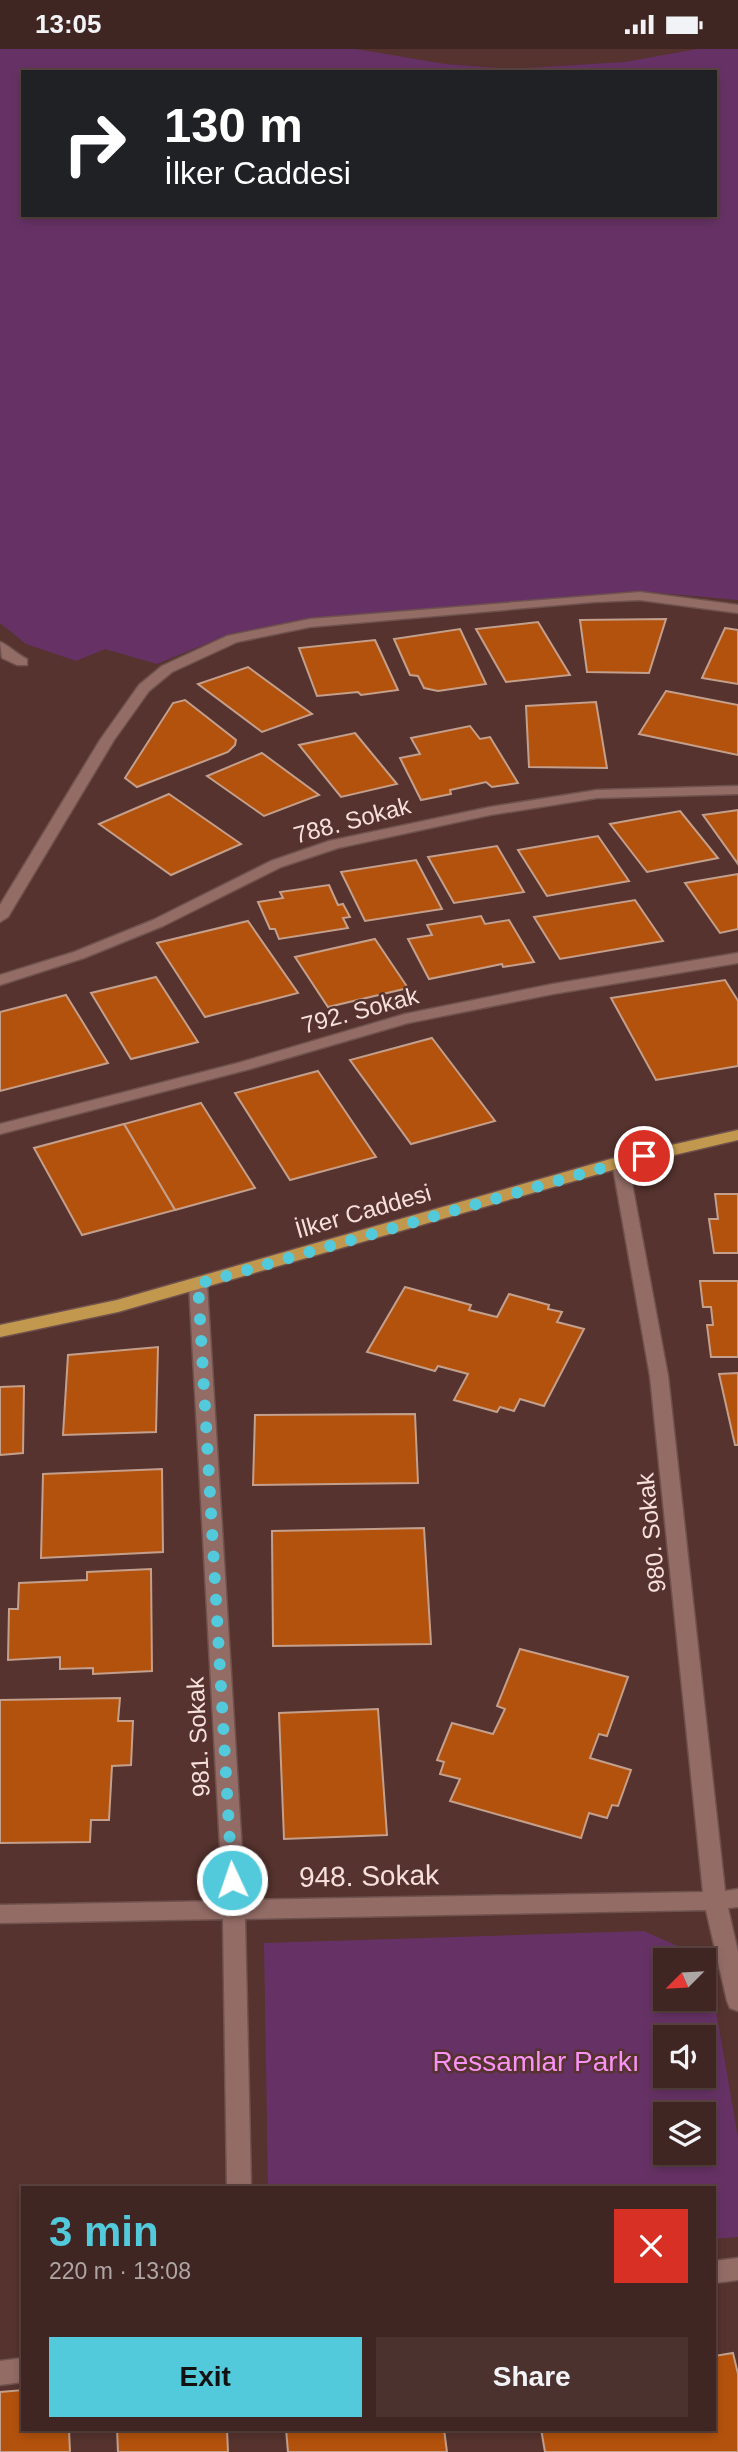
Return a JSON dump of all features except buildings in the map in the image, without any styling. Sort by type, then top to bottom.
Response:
[{"type":"main road","name":"İlker Caddesi","points":[[0,1331],[105,1310],[620,1162],[738,1135]]},
{"type":"street","points":[[0,917],[107,740],[144,688],[167,669],[232,639],[310,623],[594,598],[640,596],[738,609]]},
{"type":"street","points":[[0,646],[7,656],[22,661]]},
{"type":"street","name":"788. Sokak","points":[[0,980],[79,955],[158,923],[276,864],[334,844],[490,811],[597,794],[738,790]]},
{"type":"street","name":"792. Sokak","points":[[0,1129],[244,1066],[405,1019],[553,989],[738,958]]},
{"type":"street","name":"980. Sokak","points":[[620,1162],[659,1376],[715,1901],[738,2001]]},
{"type":"street","name":"981. Sokak","points":[[198,1284],[234,1907],[239,2186]]},
{"type":"street","name":"948. Sokak","points":[[0,1914],[234,1907],[715,1901],[738,1898]]},
{"type":"street","points":[[716,2272],[738,2269]]},
{"type":"street","points":[[0,2373],[21,2370]]},
{"type":"green space","points":[[0,49],[356,49],[445,64],[510,69],[625,62],[697,49],[738,49],[738,600],[637,591],[308,619],[230,634],[157,664],[105,649],[76,661],[26,644],[0,623]]},
{"type":"green space","name":"Ressamlar Parkı","points":[[644,1931],[682,1948],[653,1948],[653,2011],[716,2011],[738,2137],[738,2237],[716,2239],[716,2186],[268,2186],[264,1943]]},
{"type":"route","points":[[232,1880],[198,1284],[644,1156]]}]
